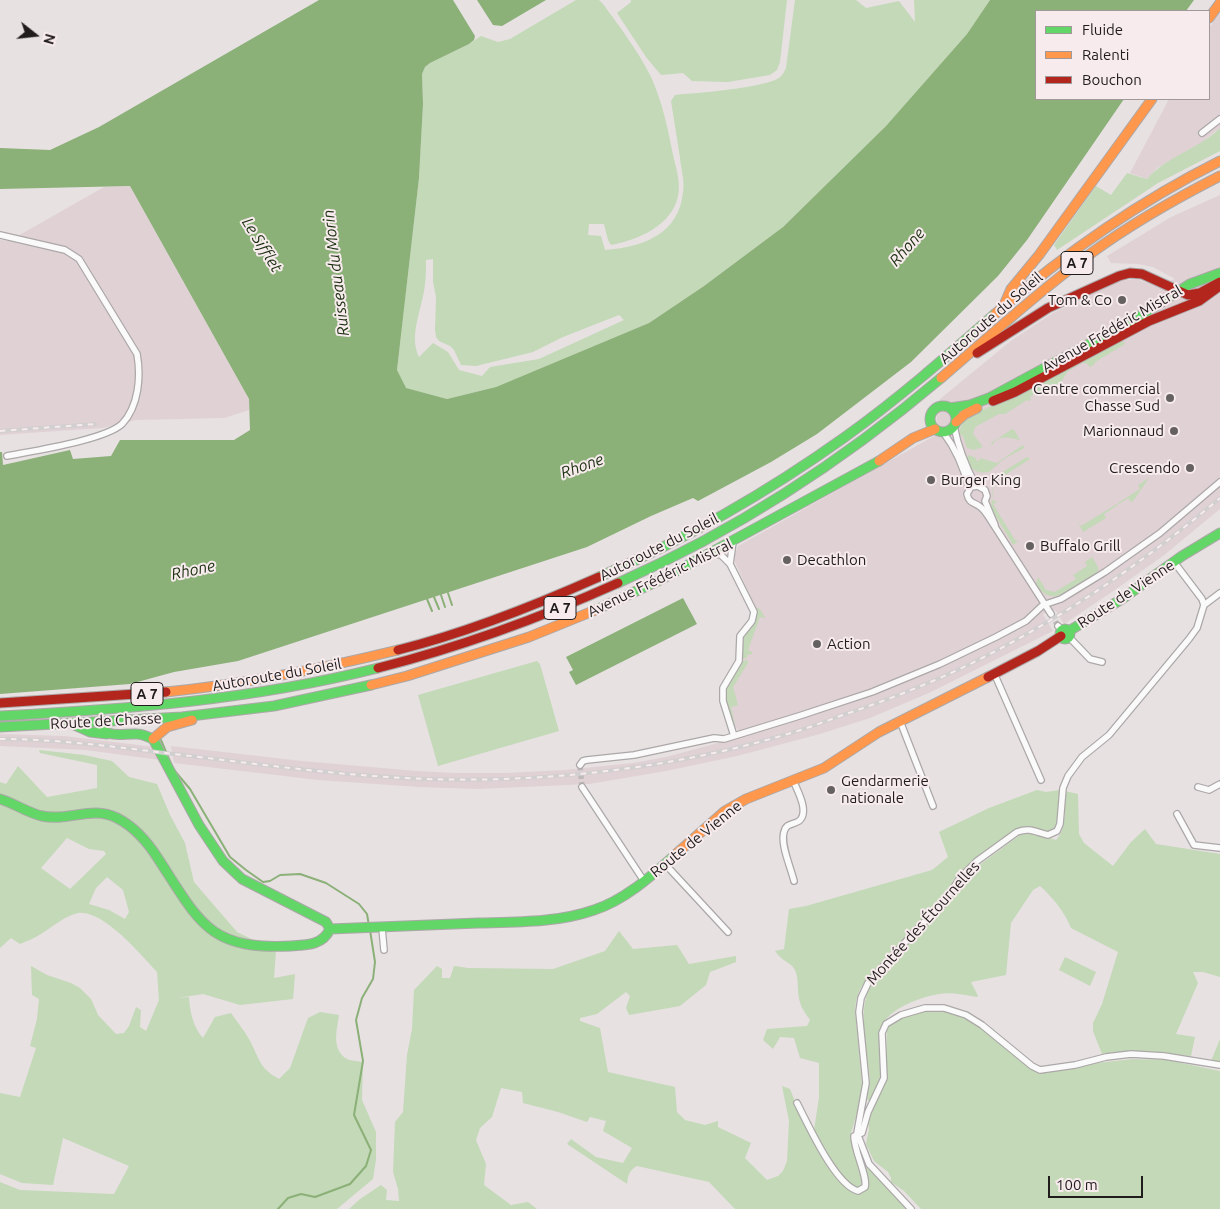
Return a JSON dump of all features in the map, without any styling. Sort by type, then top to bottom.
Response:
[{"type":"main road","points":[[1210,17],[1220,3]]},
{"type":"main road","points":[[1002,308],[1011,289],[1039,256],[1151,100]]},
{"type":"main road","name":"Autoroute du Soleil","points":[[0,703],[177,692],[294,674],[413,646],[546,600],[656,550],[722,516],[788,475],[841,440],[900,395],[1069,253],[1104,228],[1172,186],[1220,161]]},
{"type":"main road","name":"Autoroute du Soleil","points":[[0,716],[156,706],[260,693],[336,678],[400,663],[519,624],[629,578],[682,552],[756,510],[853,447],[902,411],[1046,288],[1083,259],[1146,217],[1220,176]]},
{"type":"main road","points":[[961,362],[992,345],[1048,307],[1073,294],[1112,278],[1136,272],[1163,283],[1174,294],[1188,295],[1200,294],[1220,284]]},
{"type":"main road","name":"Avenue Frédéric Mistral","points":[[950,408],[969,406],[989,398],[1135,319],[1190,284],[1220,273]]},
{"type":"main road","points":[[1190,284],[1194,292],[1200,294]]},
{"type":"main road","name":"Avenue Frédéric Mistral","points":[[955,424],[965,414],[1015,392],[1149,321],[1199,302],[1220,284]]},
{"type":"main road","points":[[942,406],[950,408],[955,413],[955,424],[951,430],[939,431],[930,419],[932,413],[936,408],[942,406]]},
{"type":"main road","name":"Avenue Frédéric Mistral","points":[[213,714],[274,706],[343,692],[407,676],[529,637],[628,596],[733,542],[870,467],[914,438],[930,419]]},
{"type":"main road","name":"Avenue Frédéric Mistral","points":[[914,438],[939,431]]},
{"type":"main road","name":"Route de Vienne","points":[[330,929],[532,921],[573,916],[595,910],[617,900],[644,881],[725,811],[746,798],[824,768],[879,732],[1038,651],[1064,632],[1122,599],[1182,556],[1220,533]]},
{"type":"main road","points":[[155,742],[167,727],[213,714]]},
{"type":"main road","name":"Route de Chasse","points":[[0,727],[213,714]]},
{"type":"main road","points":[[98,721],[102,732],[109,734]]},
{"type":"main road","points":[[0,799],[14,803],[41,816],[58,816],[92,811],[106,813],[118,818],[147,842],[181,897],[201,922],[218,935],[231,941],[252,947],[307,945],[315,944],[328,936],[330,929],[326,922],[242,878],[223,860],[199,825],[155,742],[139,734],[90,732],[69,723]]},
{"type":"street","points":[[1202,134],[1220,119]]},
{"type":"street","points":[[0,235],[65,250],[79,259],[137,354],[139,365],[136,395],[132,410],[122,424],[92,438],[7,456]]},
{"type":"street","points":[[955,424],[959,453],[969,489],[967,494],[969,501],[978,505],[994,525],[1050,614]]},
{"type":"street","points":[[939,431],[959,453],[976,486]]},
{"type":"street","points":[[580,765],[583,761],[587,760],[634,755],[714,738],[724,739],[872,692],[940,664],[1026,621],[1043,605],[1062,599],[1105,572],[1166,528],[1220,482]]},
{"type":"street","points":[[969,489],[981,486],[985,490],[986,496],[984,501],[978,505]]},
{"type":"street","points":[[984,501],[994,525]]},
{"type":"street","points":[[730,564],[733,542]]},
{"type":"street","points":[[712,553],[721,555],[730,564],[754,616],[740,636],[739,661],[723,688],[723,701],[734,736]]},
{"type":"street","points":[[1174,562],[1198,591],[1204,605],[1220,593]]},
{"type":"street","name":"Montée des Étournelles","points":[[857,1134],[866,1083],[859,1005],[868,983],[942,904],[960,878],[977,861],[1017,832],[1025,829],[1034,829],[1048,835],[1057,831],[1060,824],[1063,788],[1068,776],[1082,757],[1109,735],[1190,639],[1197,628],[1204,605]]},
{"type":"street","points":[[1064,632],[1090,659],[1102,662]]},
{"type":"street","points":[[994,673],[1041,780]]},
{"type":"street","points":[[900,721],[933,806]]},
{"type":"street","points":[[793,780],[803,807],[802,814],[799,820],[789,824],[784,830],[783,841],[794,881]]},
{"type":"street","points":[[1198,787],[1209,790],[1220,784]]},
{"type":"street","points":[[582,787],[644,881]]},
{"type":"street","points":[[1177,814],[1194,844],[1220,848]]},
{"type":"street","points":[[665,864],[728,932]]},
{"type":"street","points":[[374,928],[384,950]]},
{"type":"street","points":[[797,1103],[834,1170],[851,1188],[858,1192],[866,1184],[854,1143],[854,1136],[862,1133],[868,1112],[884,1078],[882,1033],[886,1024],[901,1015],[925,1008],[944,1008],[966,1015],[982,1025],[1032,1066],[1040,1070],[1132,1054],[1164,1056],[1220,1066]]},
{"type":"street","points":[[857,1134],[869,1164],[885,1183],[912,1209]]},
{"type":"shaded area","points":[[576,0],[599,0],[628,39],[651,77],[667,125],[678,175],[678,196],[669,216],[661,223],[642,235],[621,243],[611,245],[604,224],[589,224],[588,235],[601,236],[605,250],[632,246],[656,236],[674,219],[680,207],[684,184],[671,101],[675,95],[759,85],[779,78],[786,68],[795,0],[856,0],[866,8],[899,1],[915,22],[914,0],[990,0],[967,34],[886,126],[783,227],[704,286],[649,323],[496,387],[447,399],[405,388],[397,370],[419,178],[423,104],[422,74],[425,67],[430,63],[481,36],[498,42],[510,39]],"holes":[[[433,259],[433,282],[436,297],[436,337],[454,350],[461,365],[476,366],[533,352],[563,337],[619,315],[624,320],[539,359],[490,367],[482,376],[459,370],[448,352],[433,343],[419,357],[415,340],[417,321],[424,293],[426,260]]]},
{"type":"shaded area","points":[[631,0],[787,0],[780,62],[777,70],[770,75],[728,82],[692,81],[683,73],[661,75],[646,57],[617,13]]},
{"type":"shaded area","points":[[1220,12],[1220,128],[1198,145],[1157,168],[1147,179],[1130,173],[1168,100],[1210,100],[1210,27]]},
{"type":"shaded area","points":[[1220,128],[1220,151],[1158,183],[1057,250],[1054,245],[1096,186],[1111,195],[1127,173],[1147,179],[1164,164],[1203,142]]},
{"type":"shaded area","points":[[130,186],[249,399],[249,410],[224,418],[136,420],[102,428],[0,435],[0,240],[9,241],[104,187]]},
{"type":"shaded area","points":[[1220,195],[1220,509],[1163,556],[1064,624],[1055,610],[1043,614],[1053,631],[931,692],[870,718],[820,734],[737,756],[666,771],[589,784],[478,789],[419,787],[318,780],[174,763],[171,746],[302,761],[417,771],[507,773],[565,770],[633,763],[666,757],[740,737],[725,697],[731,678],[742,658],[743,639],[754,625],[757,617],[756,609],[735,562],[738,546],[934,436],[940,399],[1012,340],[1053,313],[1120,281],[1136,279],[1156,286],[1175,279],[1153,267],[1138,264],[1111,263],[1107,256],[1171,217]]},
{"type":"shaded area","points":[[1120,341],[1125,344],[1090,367],[1086,363],[1082,363],[1067,372],[1062,381],[1040,395],[1038,392],[1030,397],[1031,400],[1027,400],[1005,414],[999,414],[975,427],[973,434],[983,447],[974,450],[967,448],[963,436],[959,434],[962,421],[972,414],[1019,395]]},
{"type":"shaded area","points":[[1012,429],[1020,440],[1001,438],[992,445],[991,443]]},
{"type":"shaded area","points":[[1023,445],[1024,448],[1004,459],[989,472],[975,470],[966,459],[969,455],[979,461],[980,458],[997,463]]},
{"type":"shaded area","points":[[1027,457],[1030,459],[991,484],[996,476]]},
{"type":"shaded area","points":[[1149,478],[1133,501],[1131,502],[1128,498],[1118,503],[1140,489],[1138,485]]},
{"type":"shaded area","points":[[993,486],[992,500],[997,502],[993,504],[1015,540],[1018,541],[1013,545],[991,508]]},
{"type":"shaded area","points":[[1117,504],[1104,514],[1106,518],[1083,532],[1078,522],[1081,526]]},
{"type":"shaded area","points":[[1092,557],[1098,567],[1098,571],[1061,594],[1051,596],[1046,594],[1036,584],[1038,577],[1046,590],[1055,592],[1076,579],[1073,575],[1087,566],[1085,562]]},
{"type":"shaded area","points":[[757,608],[760,609],[765,618],[760,617],[748,650],[752,654],[742,659],[744,636],[755,622]]},
{"type":"shaded area","points":[[747,660],[748,663],[733,687],[738,705],[731,707],[735,725],[733,724],[727,704],[727,686],[740,662]]},
{"type":"shaded area","points":[[537,661],[540,664],[559,731],[438,766],[418,695]]},
{"type":"shaded area","points":[[0,734],[64,736],[155,747],[160,760],[86,750],[0,746]]},
{"type":"shaded area","points":[[39,750],[84,755],[112,761],[129,777],[157,784],[170,815],[185,843],[194,882],[237,932],[276,951],[274,978],[295,974],[293,999],[240,1005],[203,994],[177,998],[189,997],[193,1019],[203,1038],[215,1017],[231,1013],[247,1036],[260,1062],[272,1075],[279,1079],[290,1068],[308,1018],[320,1012],[339,1015],[336,1039],[339,1050],[347,1059],[363,1062],[362,1100],[376,1132],[376,1160],[373,1179],[337,1209],[0,1209],[0,1182],[20,1190],[114,1194],[129,1166],[63,1138],[53,1185],[22,1183],[0,1174],[0,1093],[20,1097],[36,1048],[30,1046],[37,1019],[39,999],[32,995],[31,966],[47,975],[80,988],[91,999],[98,1015],[116,1034],[124,1033],[129,1026],[136,1007],[141,1010],[140,1027],[146,1031],[159,1000],[157,972],[121,935],[99,918],[88,914],[78,913],[68,917],[20,944],[11,938],[0,948],[0,782],[6,784],[18,766],[47,797],[97,788],[97,765],[40,753]],"holes":[[[67,838],[89,849],[104,851],[106,854],[70,889],[41,868]],[[107,877],[123,890],[129,912],[125,919],[109,910],[89,904],[96,888]]]},
{"type":"shaded area","points":[[1037,790],[1046,792],[1060,790],[1057,828],[1050,832],[1032,827],[1014,830],[964,869],[954,879],[937,907],[927,915],[867,979],[860,989],[855,1011],[862,1085],[860,1103],[851,1133],[863,1182],[859,1188],[855,1188],[839,1173],[814,1130],[819,1097],[819,1063],[800,1058],[794,1038],[780,1037],[773,1049],[763,1040],[767,1029],[807,1026],[810,1020],[803,1009],[798,995],[795,970],[775,951],[784,949],[789,909],[806,906],[932,870],[948,857],[939,832],[989,808]]},
{"type":"shaded area","points":[[1065,791],[1078,794],[1079,834],[1084,843],[1113,866],[1131,842],[1145,829],[1156,844],[1220,854],[1220,977],[1203,972],[1193,972],[1198,983],[1176,1034],[1195,1037],[1191,1056],[1135,1052],[1102,1054],[1093,1031],[1093,1023],[1102,1004],[1118,952],[1071,928],[1058,906],[1040,886],[1033,890],[1011,923],[1006,975],[971,982],[977,997],[948,993],[939,994],[913,1001],[888,1017],[880,1031],[880,1077],[869,1101],[867,1099],[870,1080],[864,1032],[864,1007],[871,986],[920,929],[944,909],[963,879],[970,872],[1020,835],[1033,833],[1056,840],[1064,823]]},
{"type":"shaded area","points":[[619,931],[633,949],[677,945],[689,964],[736,956],[736,962],[710,972],[706,985],[680,1006],[629,1015],[626,1008],[630,996],[626,992],[597,1014],[580,1018],[580,1021],[600,1028],[608,1072],[675,1087],[677,1112],[685,1120],[705,1125],[718,1121],[718,1127],[751,1143],[745,1158],[767,1180],[778,1176],[783,1171],[787,1161],[789,1121],[782,1086],[790,1089],[820,1154],[836,1177],[857,1193],[866,1189],[868,1180],[862,1157],[875,1176],[908,1209],[735,1209],[709,1182],[637,1166],[629,1174],[627,1184],[567,1144],[571,1139],[596,1157],[623,1163],[632,1148],[603,1131],[606,1121],[590,1117],[587,1122],[523,1103],[522,1092],[501,1088],[492,1117],[480,1128],[476,1140],[486,1164],[484,1185],[511,1205],[528,1202],[537,1209],[349,1209],[381,1185],[387,1190],[386,1200],[399,1201],[393,1172],[395,1122],[403,1112],[407,1055],[412,1029],[414,990],[437,966],[442,969],[442,978],[450,978],[454,966],[468,968],[553,969],[605,951]]},
{"type":"shaded area","points":[[1065,957],[1096,972],[1090,986],[1059,970]]},
{"type":"shaded area","points":[[929,1010],[948,1010],[967,1017],[1033,1070],[1041,1073],[1133,1059],[1167,1060],[1220,1071],[1220,1209],[921,1209],[904,1191],[891,1182],[888,1172],[874,1161],[866,1144],[869,1129],[868,1122],[883,1089],[886,1077],[887,1030],[890,1025],[900,1018]]},
{"type":"shaded area","points":[[1220,1039],[1220,1062],[1211,1061]]},
{"type":"water","points":[[319,0],[453,0],[475,36],[474,40],[469,44],[430,63],[425,67],[422,74],[423,104],[419,178],[397,370],[406,388],[447,399],[496,387],[649,323],[704,286],[783,227],[886,126],[967,34],[990,0],[1194,0],[1187,10],[1035,10],[1035,100],[1123,100],[1027,240],[998,276],[911,362],[817,434],[771,462],[698,501],[693,498],[587,547],[238,661],[174,672],[130,684],[0,694],[0,452],[2,452],[3,465],[70,450],[73,459],[111,456],[120,440],[234,440],[250,430],[249,399],[130,186],[0,189],[0,148],[50,150],[99,127]]},
{"type":"water","points":[[477,0],[546,0],[502,26],[493,25]]},
{"type":"water","points":[[683,598],[697,624],[576,685],[569,672],[573,670],[566,657]]},
{"type":"waterway","points":[[448,593],[452,605]]},
{"type":"waterway","points":[[441,595],[445,607]]},
{"type":"waterway","points":[[434,597],[439,609]]},
{"type":"waterway","points":[[427,599],[432,611]]},
{"type":"waterway","points":[[161,740],[172,766]]},
{"type":"waterway","points":[[174,770],[190,789],[230,857],[246,870],[263,882],[270,881],[280,875],[300,874],[326,883],[359,904],[367,914],[369,926]]},
{"type":"waterway","points":[[278,1209],[288,1198],[301,1194],[315,1197],[350,1184],[366,1166],[371,1150],[354,1115],[363,1061],[356,1020],[362,998],[373,979],[375,962],[370,930]]},
{"type":"tunnel","points":[[1051,614],[1058,626]]},
{"type":"tunnel","points":[[580,765],[582,787]]},
{"type":"railway","points":[[0,431],[95,424]]},
{"type":"railway","points":[[0,739],[44,740],[87,744],[268,766],[426,779],[472,780],[564,775],[610,771],[702,756],[810,727],[897,696],[972,663],[1081,602],[1166,542],[1220,498]]},
{"type":"traffic: fast","points":[[950,408],[970,405],[989,398],[1135,319],[1190,284],[1220,273]]},
{"type":"traffic: fast","points":[[599,577],[695,531],[786,477],[865,423],[995,314]]},
{"type":"traffic: fast","points":[[618,583],[704,541],[787,492],[866,438],[941,378]]},
{"type":"traffic: fast","points":[[943,406],[952,410],[956,419],[952,428],[943,432],[934,428],[930,419],[934,410],[943,406]]},
{"type":"traffic: fast","points":[[598,609],[662,579],[879,461]]},
{"type":"traffic: fast","points":[[1069,631],[1122,599],[1182,556],[1220,533]]},
{"type":"traffic: fast","points":[[1065,629],[1070,634],[1065,639],[1060,634],[1065,629]]},
{"type":"traffic: fast","points":[[0,716],[96,710],[190,701],[284,688],[378,668]]},
{"type":"traffic: fast","points":[[0,727],[182,717],[274,706],[371,685]]},
{"type":"traffic: fast","points":[[98,721],[100,727],[109,733],[139,734],[153,739],[199,825],[223,861],[242,879],[326,922],[330,929]]},
{"type":"traffic: fast","points":[[72,724],[90,732],[107,734]]},
{"type":"traffic: fast","points":[[0,799],[42,816],[61,817],[98,813],[108,814],[124,822],[136,831],[151,848],[185,901],[197,916],[224,937],[242,943],[263,946],[297,946],[319,941],[330,929]]},
{"type":"traffic: fast","points":[[330,929],[522,922],[551,920],[580,914],[605,906],[627,894],[675,855]]},
{"type":"traffic: slow","points":[[1210,17],[1220,3]]},
{"type":"traffic: slow","points":[[1004,305],[1011,289],[1039,255],[1151,100]]},
{"type":"traffic: slow","points":[[995,314],[1103,230],[1160,194],[1220,161]]},
{"type":"traffic: slow","points":[[941,378],[1033,299],[1090,254],[1154,212],[1220,176]]},
{"type":"traffic: slow","points":[[956,422],[965,414],[977,408]]},
{"type":"traffic: slow","points":[[879,461],[913,438],[935,429]]},
{"type":"traffic: slow","points":[[371,685],[407,676],[529,637],[598,609]]},
{"type":"traffic: slow","points":[[166,692],[282,675],[398,650]]},
{"type":"traffic: slow","points":[[675,855],[725,811],[746,799],[824,768],[879,732],[988,677]]},
{"type":"traffic: slow","points":[[153,739],[167,727],[192,720]]},
{"type":"traffic: jam","points":[[977,353],[1048,308],[1119,276],[1130,273],[1142,274],[1188,295],[1200,293],[1220,282]]},
{"type":"traffic: jam","points":[[993,401],[1015,392],[1149,321],[1199,301],[1217,288]]},
{"type":"traffic: jam","points":[[398,650],[449,636],[500,618],[599,577]]},
{"type":"traffic: jam","points":[[378,668],[440,651],[500,631],[618,583]]},
{"type":"traffic: jam","points":[[988,677],[1038,651],[1061,636]]},
{"type":"traffic: jam","points":[[0,703],[166,692]]},
{"type":"place","name":"Tom & Co","points":[[1122,300]]},
{"type":"place","name":"Centre commercial Chasse Sud","points":[[1170,398]]},
{"type":"place","name":"Marionnaud","points":[[1174,431]]},
{"type":"place","name":"Crescendo","points":[[1190,468]]},
{"type":"place","name":"Burger King","points":[[931,480]]},
{"type":"place","name":"Buffalo Grill","points":[[1030,546]]},
{"type":"place","name":"Decathlon","points":[[787,560]]},
{"type":"place","name":"Action","points":[[817,644]]},
{"type":"place","name":"Gendarmerie nationale","points":[[831,790]]},
{"type":"water label","name":"Le Sifflet","points":[[262,245]]},
{"type":"water label","name":"Rhone","points":[[907,247]]},
{"type":"water label","name":"Ruisseau du Morin","points":[[336,273]]},
{"type":"water label","name":"Rhone","points":[[582,466]]},
{"type":"water label","name":"Rhone","points":[[193,570]]}]
